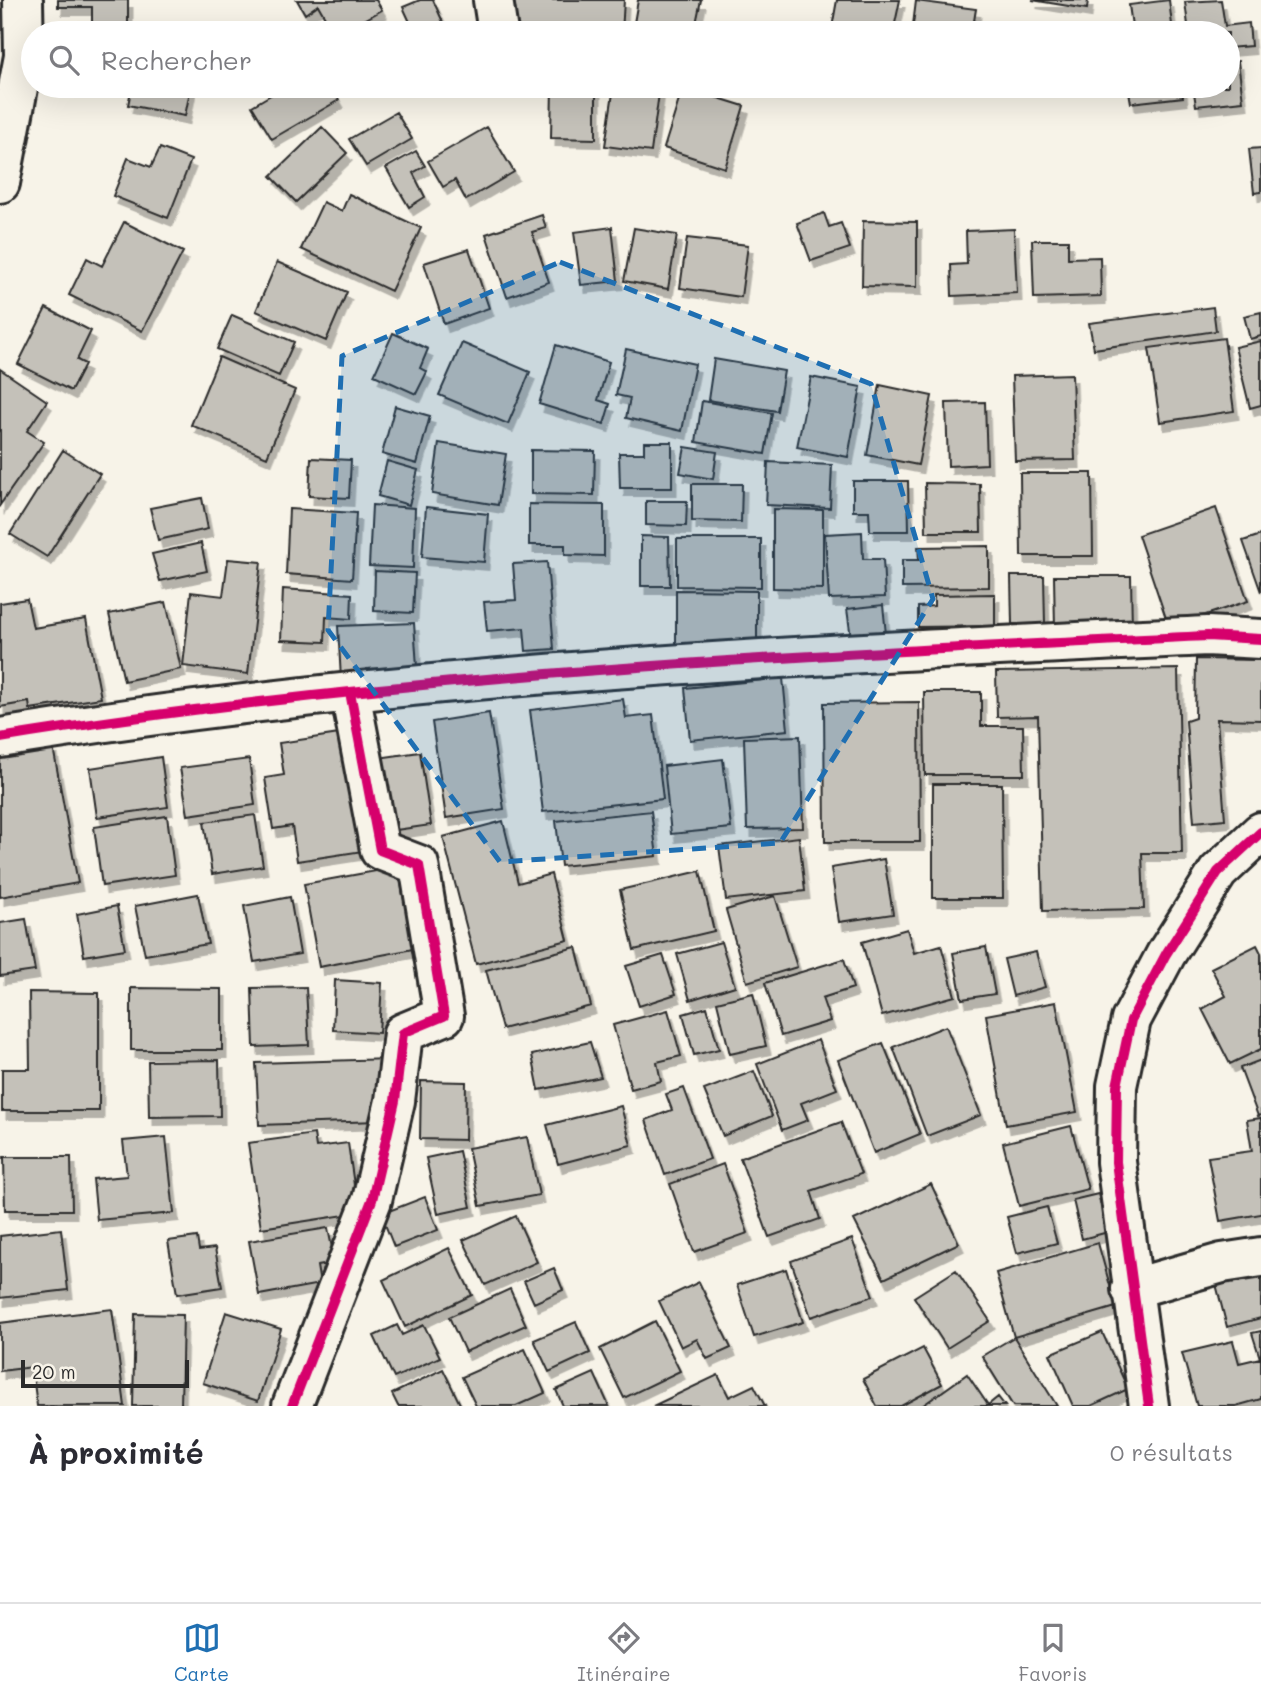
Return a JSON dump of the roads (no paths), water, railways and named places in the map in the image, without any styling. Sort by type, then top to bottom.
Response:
[{"type":"street","points":[[23,0],[23,21]]},
{"type":"street","points":[[0,183],[21,72]]},
{"type":"street","points":[[0,737],[101,721],[351,692],[679,663],[1193,637],[1261,639]]},
{"type":"street","points":[[292,1406],[372,1200],[395,1101],[403,1033],[444,1016],[419,865],[380,850],[351,692]]},
{"type":"street","points":[[1149,1406],[1131,1289],[1116,1162],[1117,1086],[1131,1020],[1166,954],[1218,872],[1261,832]]},
{"type":"street","points":[[1131,1289],[1222,1263],[1261,1257]]}]
